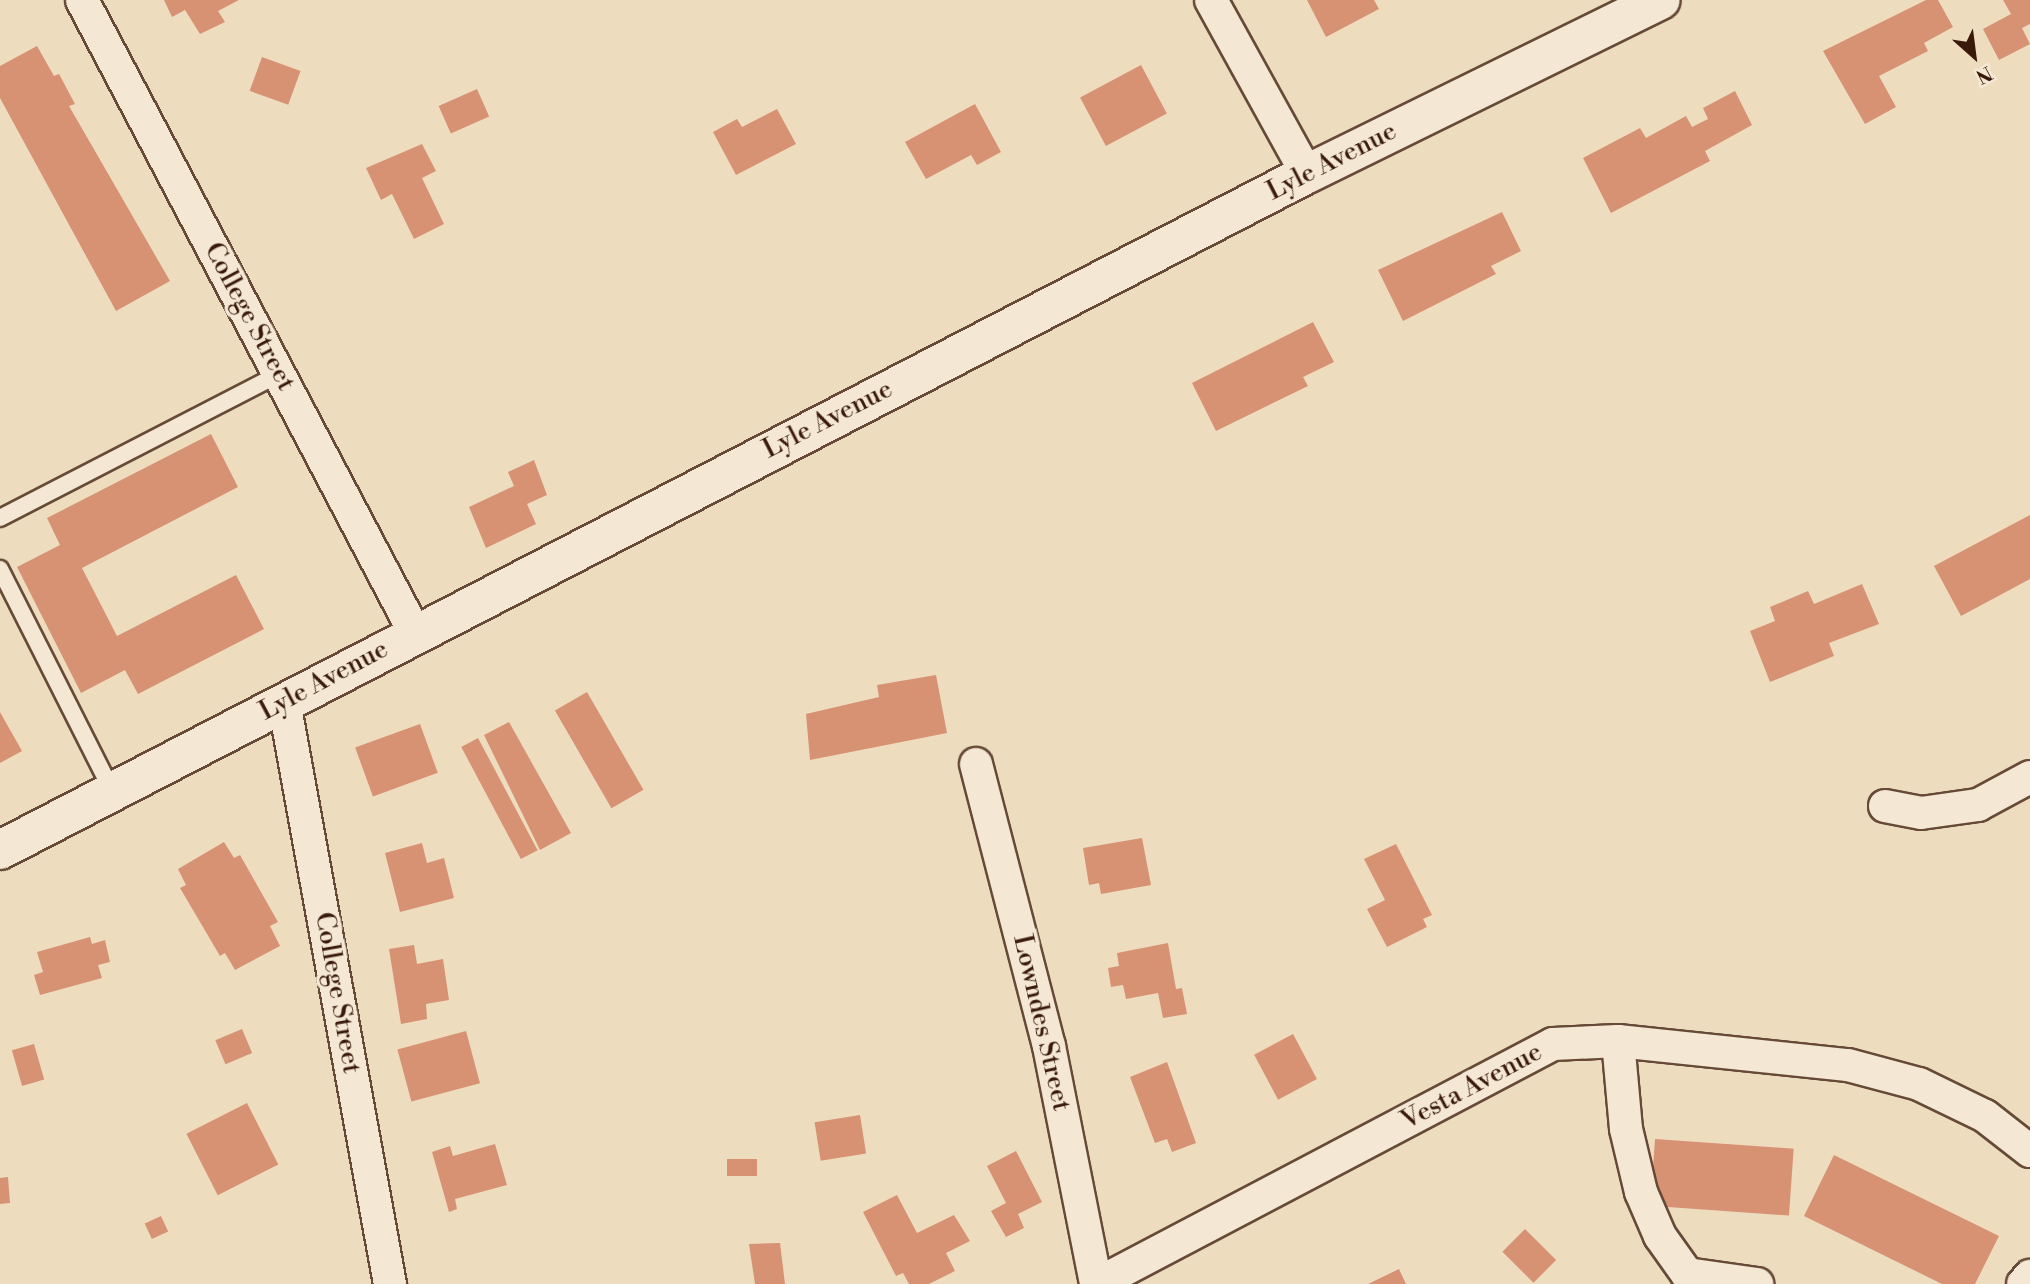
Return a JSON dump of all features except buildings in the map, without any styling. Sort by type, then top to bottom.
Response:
[{"type":"street","name":"College Street","points":[[82,0],[415,633]]},
{"type":"street","points":[[1211,0],[1307,174]]},
{"type":"street","name":"Lyle Avenue","points":[[0,850],[1307,174],[1660,0]]},
{"type":"street","name":"College Street","points":[[284,702],[390,1284]]},
{"type":"street","name":"Lowndes Street","points":[[976,764],[1049,1046],[1096,1284]]},
{"type":"street","points":[[1885,806],[1921,813],[1978,805],[2030,777]]},
{"type":"street","points":[[1618,1041],[1626,1129],[1641,1192],[1660,1236],[1687,1274],[1757,1284]]},
{"type":"street","name":"Vesta Avenue","points":[[1096,1284],[1553,1044],[1618,1041],[1848,1065],[1919,1084],[1985,1116],[2030,1151]]},
{"type":"street","points":[[2023,1284],[2030,1276]]},
{"type":"lane","points":[[0,518],[279,374]]},
{"type":"lane","points":[[0,569],[112,791]]}]
